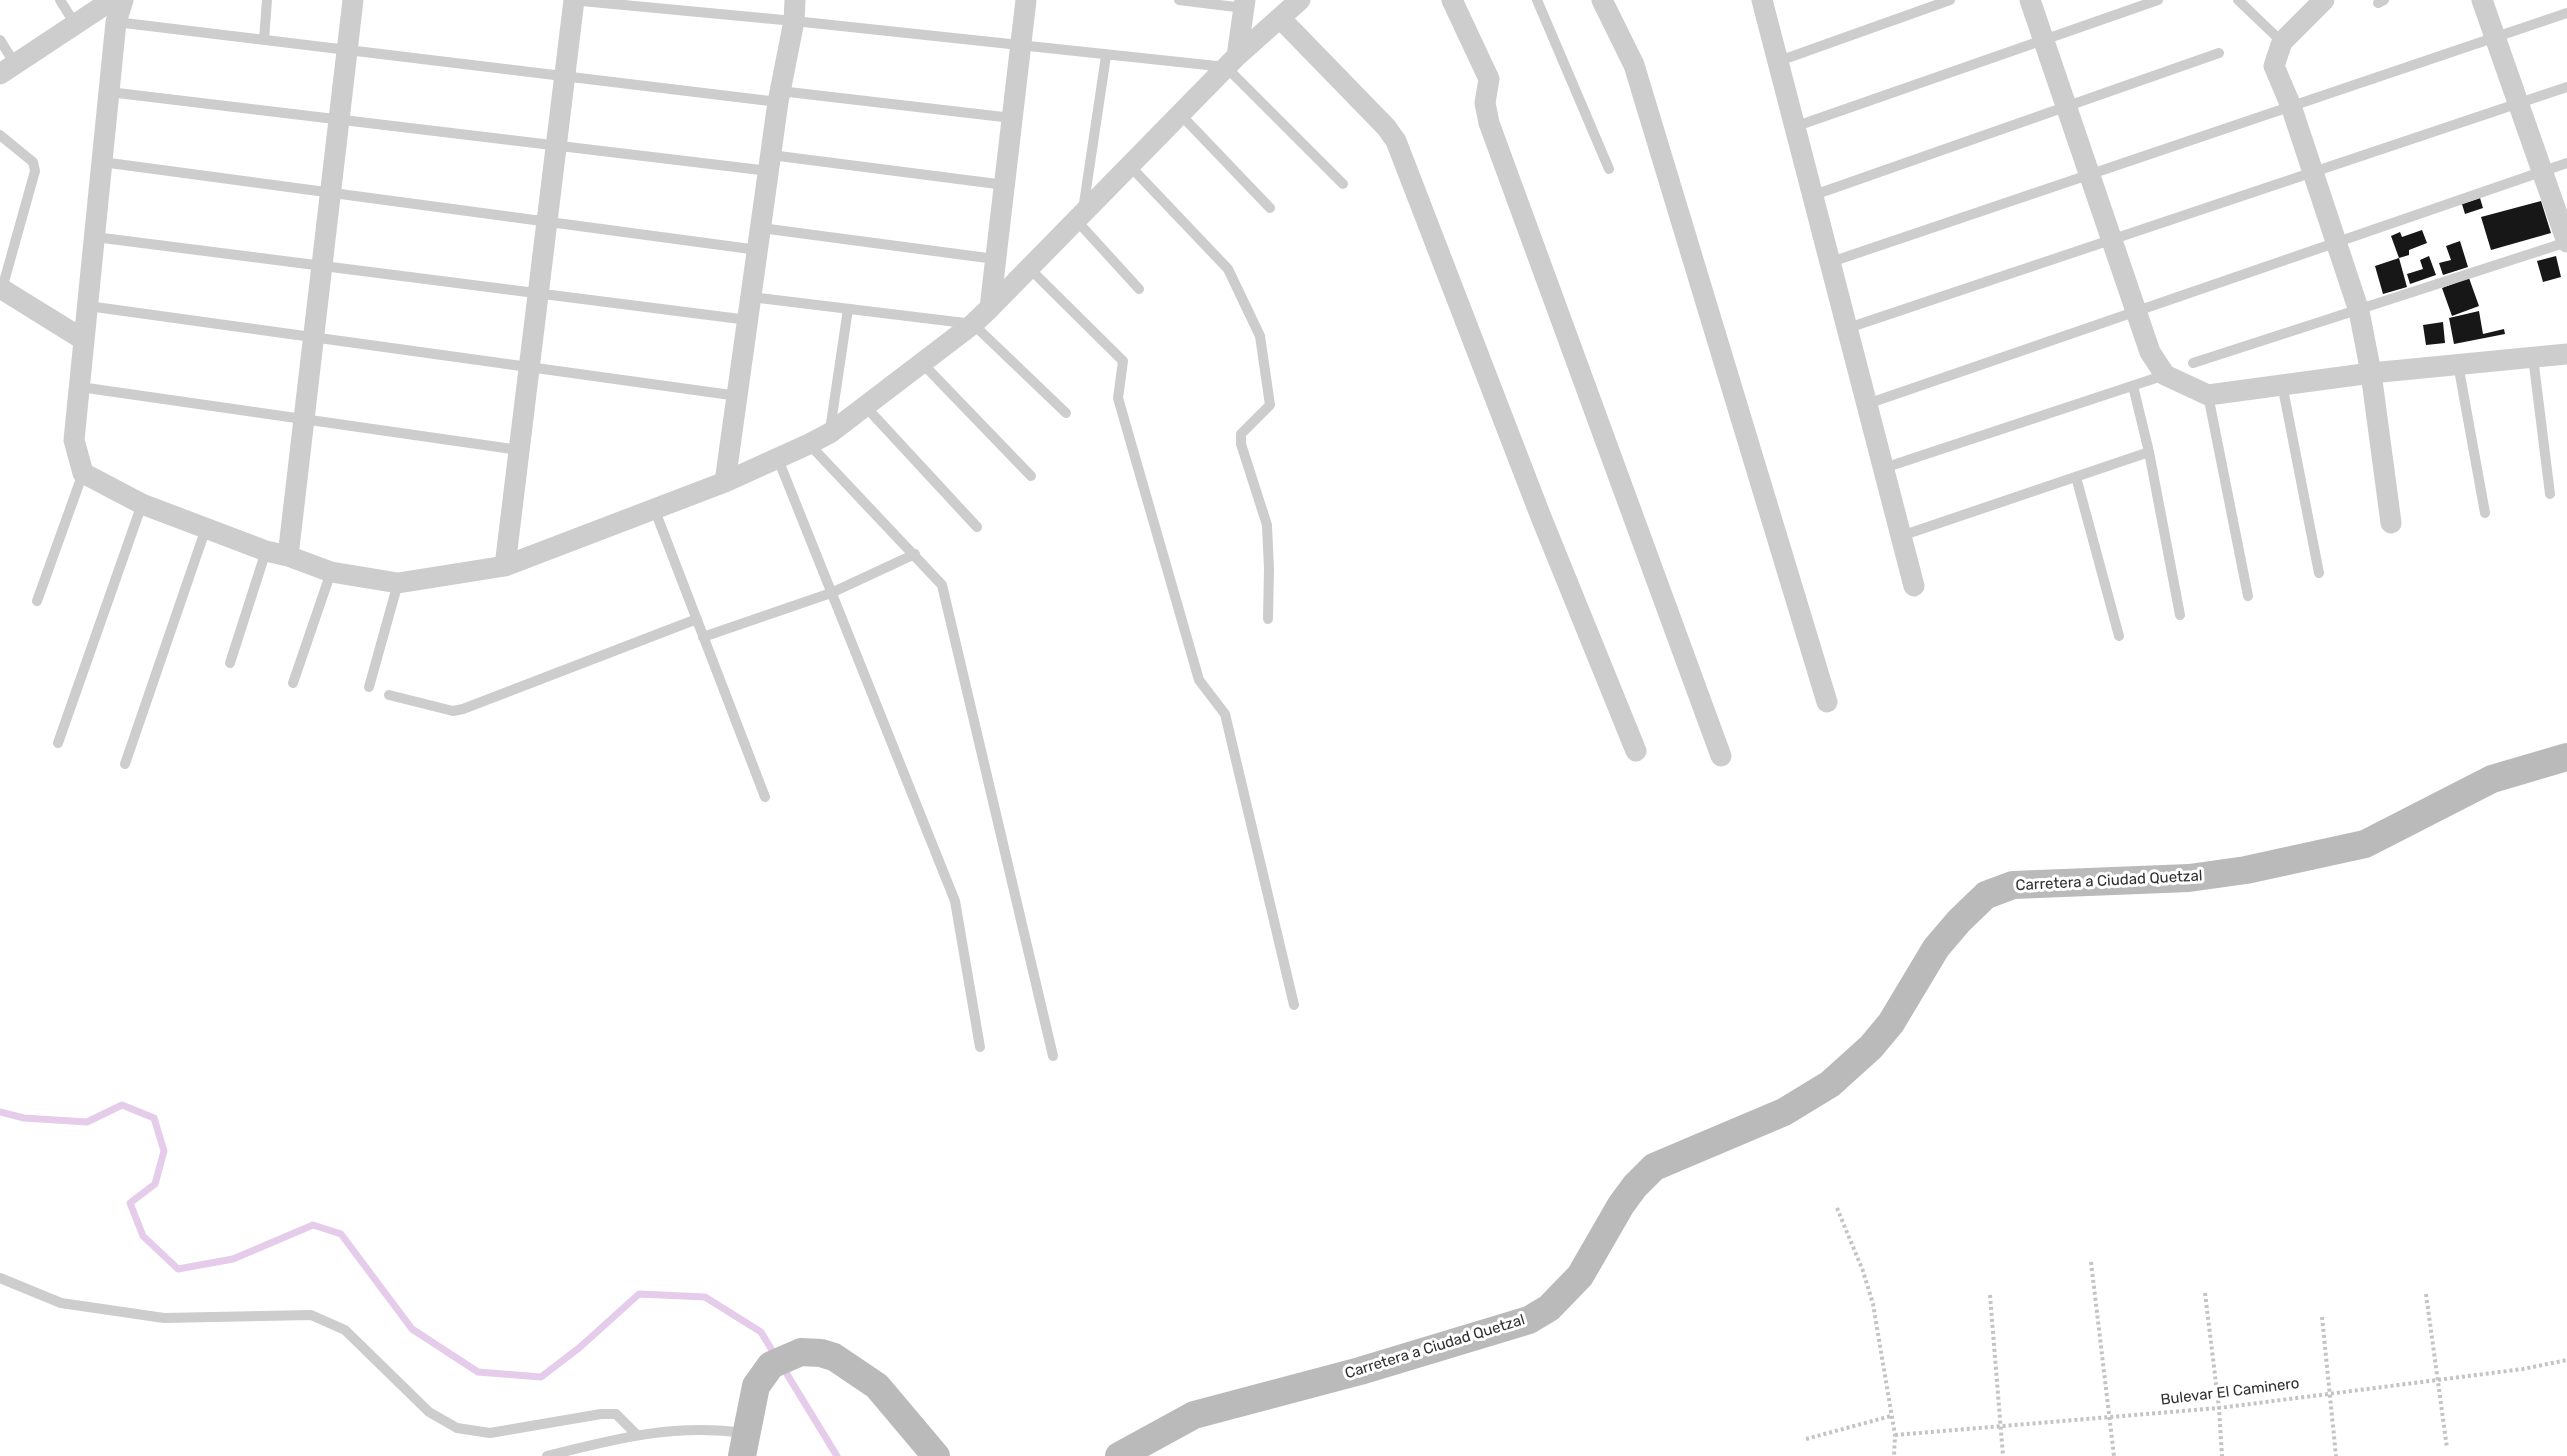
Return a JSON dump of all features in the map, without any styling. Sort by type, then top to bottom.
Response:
[{"type":"main road","name":"Carretera a Ciudad Quetzal","points":[[1119,1456],[1194,1415],[1360,1371],[1529,1320],[1549,1308],[1580,1276],[1621,1205],[1635,1186],[1654,1167],[1784,1112],[1830,1084],[1849,1068],[1891,1023],[1936,948],[1986,895],[2013,885],[2200,876],[2246,870],[2365,844],[2492,779],[2567,757]]},
{"type":"main road","points":[[745,1449],[756,1386],[771,1365],[801,1352],[820,1353],[834,1357],[877,1386],[936,1456]]},
{"type":"street","points":[[8,69],[112,0]]},
{"type":"street","points":[[123,0],[116,22],[74,440],[83,473],[142,504],[266,551],[288,556],[331,572],[398,583],[505,566],[726,482],[830,433],[973,324],[1232,61],[1300,0]]},
{"type":"street","points":[[288,556],[353,0]]},
{"type":"street","points":[[505,566],[574,0]]},
{"type":"street","points":[[990,308],[1026,0]]},
{"type":"street","points":[[1452,0],[1489,79],[1485,103],[1489,123],[1721,756]]},
{"type":"street","points":[[1602,0],[1634,65],[1827,702]]},
{"type":"street","points":[[1762,0],[1914,586]]},
{"type":"street","points":[[2030,0],[2150,352],[2165,375],[2208,395],[2282,384],[2567,354]]},
{"type":"street","points":[[2324,0],[2282,42],[2274,66],[2291,106],[2359,311],[2371,374],[2391,523]]},
{"type":"street","points":[[2482,0],[2567,242]]},
{"type":"street","points":[[1232,61],[1244,4]]},
{"type":"street","points":[[726,482],[779,97],[794,10]]},
{"type":"street","points":[[1280,18],[1386,127],[1396,141],[1541,517],[1636,751]]},
{"type":"street","points":[[1,289],[84,340]]},
{"type":"lane","points":[[60,0],[75,24]]},
{"type":"lane","points":[[264,40],[267,0]]},
{"type":"lane","points":[[568,0],[794,10],[1021,46],[1106,56],[1232,61],[1342,184]]},
{"type":"lane","points":[[1179,0],[1244,4]]},
{"type":"lane","points":[[1537,0],[1609,169]]},
{"type":"lane","points":[[1779,61],[1950,0]]},
{"type":"lane","points":[[1794,127],[2158,0]]},
{"type":"lane","points":[[2238,0],[2282,42]]},
{"type":"lane","points":[[1831,262],[2567,13]]},
{"type":"lane","points":[[116,22],[564,76],[1012,118]]},
{"type":"lane","points":[[0,40],[8,69]]},
{"type":"lane","points":[[1814,195],[2219,53]]},
{"type":"lane","points":[[1106,56],[1080,217],[1139,289]]},
{"type":"lane","points":[[1848,328],[2567,87]]},
{"type":"lane","points":[[109,92],[556,146],[1005,185]]},
{"type":"lane","points":[[1181,115],[1270,208]]},
{"type":"lane","points":[[0,135],[33,162],[35,171],[1,289]]},
{"type":"lane","points":[[102,162],[758,250]]},
{"type":"lane","points":[[1867,404],[2567,163]]},
{"type":"lane","points":[[1130,166],[1228,269],[1260,336],[1270,405],[1241,434],[1241,444],[1267,525],[1268,619]]},
{"type":"lane","points":[[761,228],[995,259]]},
{"type":"lane","points":[[95,237],[748,320]]},
{"type":"lane","points":[[2193,363],[2567,242]]},
{"type":"lane","points":[[1029,268],[1123,361],[1118,398],[1199,680],[1225,714],[1294,1005]]},
{"type":"lane","points":[[751,297],[973,324],[1066,413]]},
{"type":"lane","points":[[88,306],[738,396]]},
{"type":"lane","points":[[830,433],[848,309]]},
{"type":"lane","points":[[2534,357],[2550,494]]},
{"type":"lane","points":[[922,363],[1031,476]]},
{"type":"lane","points":[[2458,364],[2485,513]]},
{"type":"lane","points":[[1884,468],[2165,375]]},
{"type":"lane","points":[[2282,384],[2319,573]]},
{"type":"lane","points":[[2133,386],[2149,452],[2180,615]]},
{"type":"lane","points":[[80,387],[519,450]]},
{"type":"lane","points":[[2208,395],[2248,596]]},
{"type":"lane","points":[[865,406],[977,526]]},
{"type":"lane","points":[[809,444],[942,585],[1053,1056]]},
{"type":"lane","points":[[1901,536],[2149,452]]},
{"type":"lane","points":[[778,459],[955,902],[980,1047]]},
{"type":"lane","points":[[37,601],[83,473]]},
{"type":"lane","points":[[2076,477],[2119,636]]},
{"type":"lane","points":[[58,743],[142,504]]},
{"type":"lane","points":[[654,508],[765,797]]},
{"type":"lane","points":[[125,764],[206,528]]},
{"type":"lane","points":[[230,663],[266,551]]},
{"type":"lane","points":[[703,637],[831,593],[915,554]]},
{"type":"lane","points":[[294,683],[331,572]]},
{"type":"lane","points":[[369,687],[398,583]]},
{"type":"lane","points":[[389,695],[453,711],[463,709],[697,619]]},
{"type":"lane","points":[[0,1278],[60,1303],[164,1318],[311,1315],[345,1330],[429,1412],[457,1428],[490,1433],[601,1414],[616,1414],[636,1434]]},
{"type":"lane","points":[[547,1456],[636,1434],[702,1428],[745,1449]]},
{"type":"path","points":[[1837,1208],[1863,1271],[1873,1304],[1895,1435],[1894,1456]]},
{"type":"path","points":[[2091,1262],[2114,1456]]},
{"type":"path","points":[[2205,1293],[2219,1408],[2222,1456]]},
{"type":"path","points":[[1990,1294],[2003,1456]]},
{"type":"path","points":[[2426,1294],[2447,1448]]},
{"type":"path","points":[[2322,1317],[2336,1456]]},
{"type":"path","name":"Bulevar El Caminero","points":[[1895,1435],[2219,1408],[2523,1369],[2567,1360]]},
{"type":"path","points":[[1806,1439],[1892,1416]]},
{"type":"building","points":[[2480,198],[2483,208],[2465,214],[2462,204]]},
{"type":"building","points":[[2541,201],[2551,233],[2491,250],[2481,217]]},
{"type":"building","points":[[2422,230],[2427,243],[2409,250],[2409,255],[2399,258],[2391,236],[2400,232],[2402,237]]},
{"type":"building","points":[[2460,241],[2468,267],[2443,275],[2439,263],[2451,260],[2446,246]]},
{"type":"building","points":[[2429,256],[2436,275],[2410,284],[2407,274],[2423,269],[2420,260]]},
{"type":"building","points":[[2556,256],[2561,277],[2543,282],[2537,261]]},
{"type":"building","points":[[2399,258],[2407,287],[2383,294],[2375,266]]},
{"type":"building","points":[[2469,278],[2479,306],[2452,316],[2442,288]]},
{"type":"building","points":[[2479,311],[2483,334],[2504,329],[2505,334],[2454,344],[2449,318]]},
{"type":"building","points":[[2443,322],[2445,343],[2426,345],[2423,325]]},
{"type":"waterway","points":[[0,1112],[24,1118],[87,1122],[122,1105],[154,1118],[164,1151],[155,1184],[130,1203],[143,1236],[178,1269],[233,1259],[313,1225],[341,1234],[412,1329],[478,1372],[541,1377],[579,1348],[639,1294],[705,1297],[761,1332],[776,1357]]},
{"type":"waterway","points":[[782,1366],[837,1456]]}]
